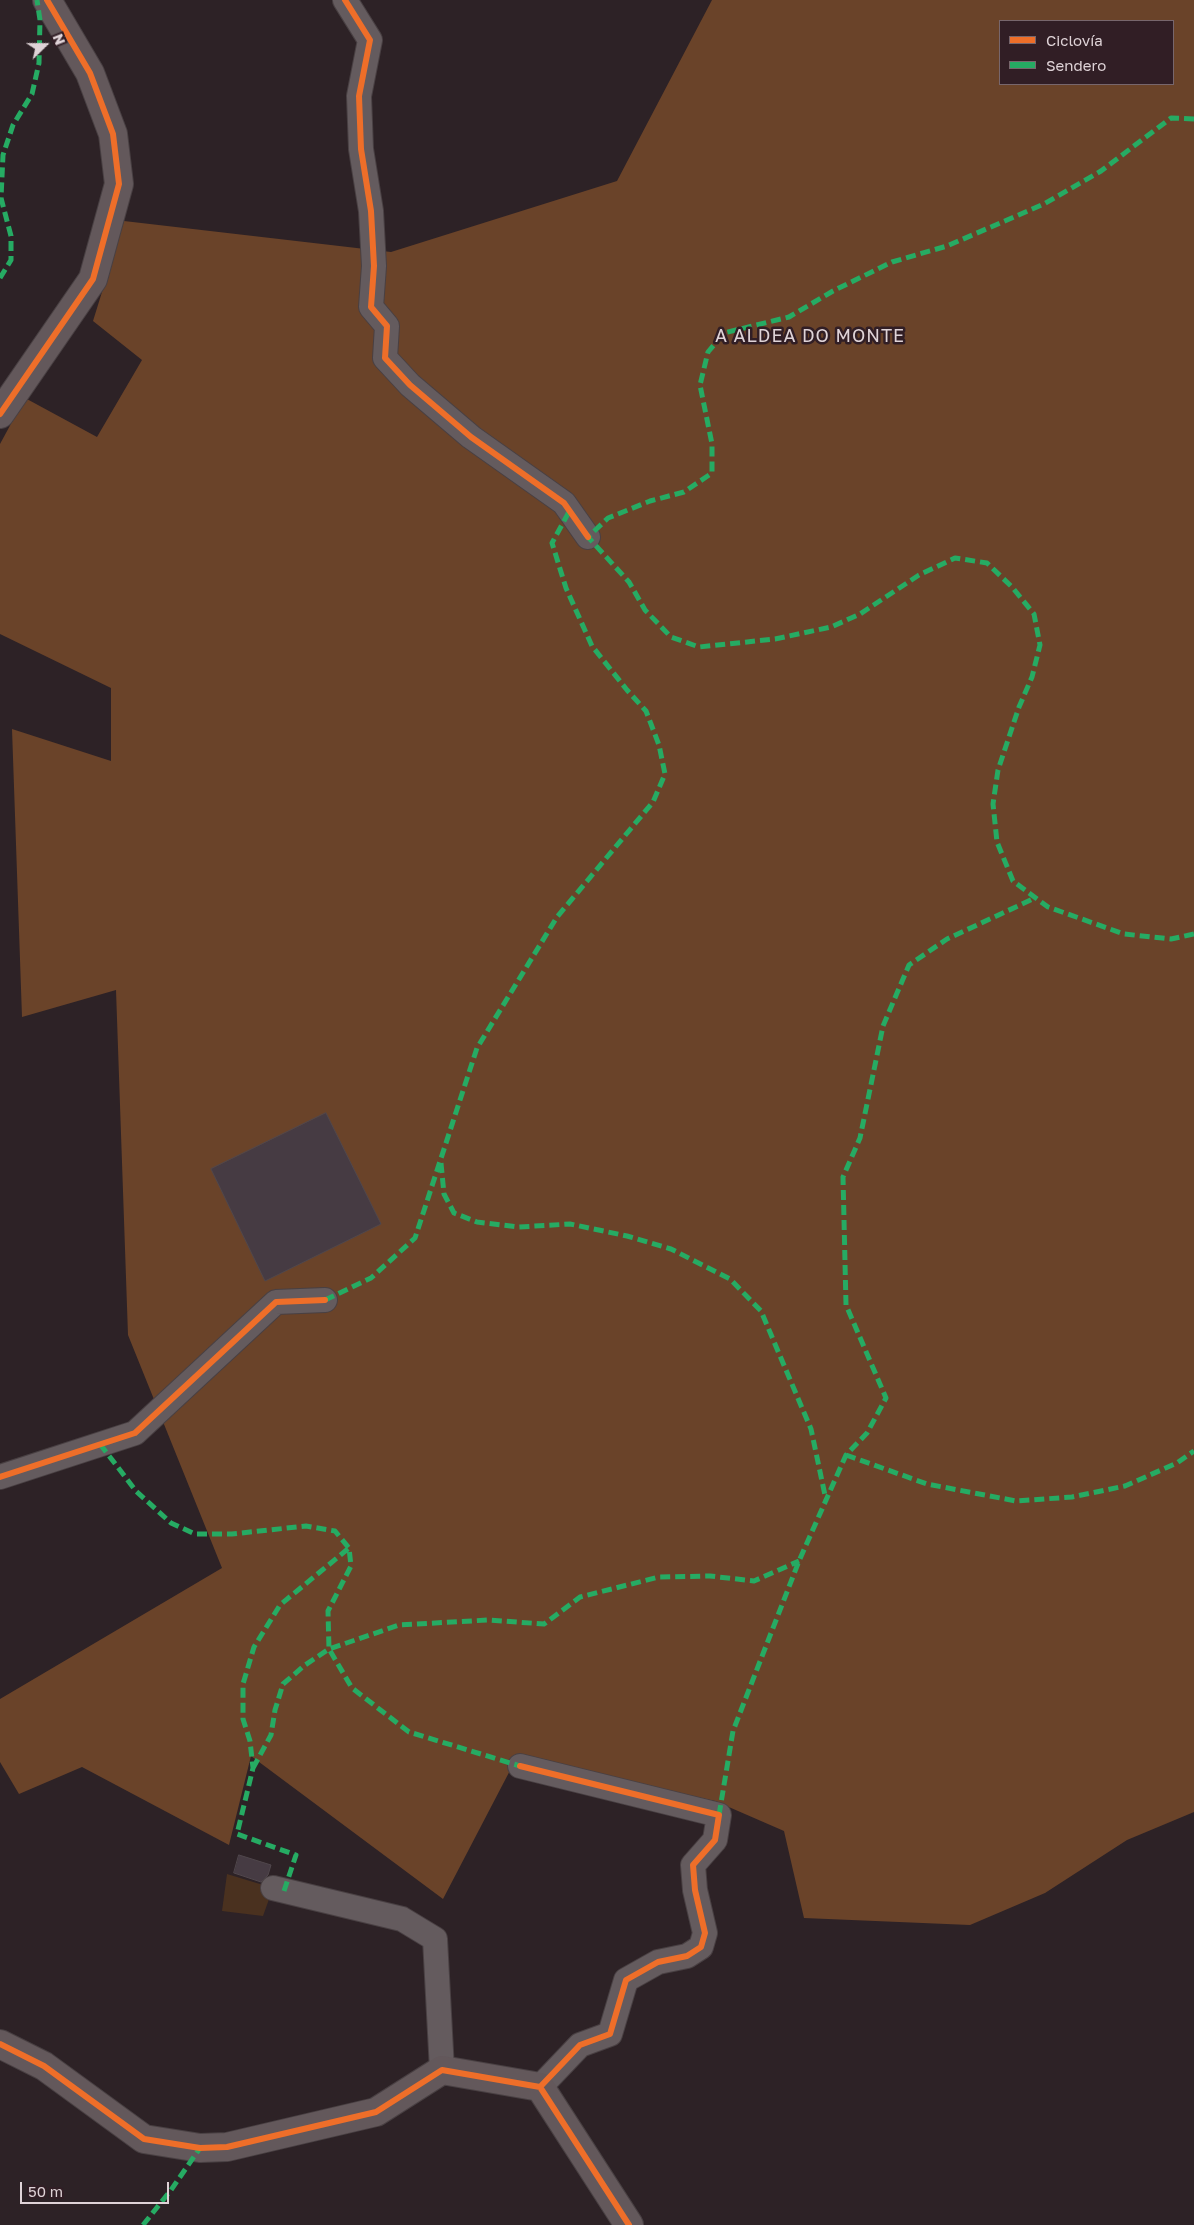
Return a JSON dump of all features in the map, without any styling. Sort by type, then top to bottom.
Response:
[{"type":"street","points":[[0,414],[93,279],[119,184],[113,134],[90,73],[47,0]]},
{"type":"street","points":[[345,0],[370,40],[359,96],[361,149],[371,210],[374,266],[370,307],[387,326],[385,358],[410,385],[471,437],[564,503],[588,537]]},
{"type":"street","points":[[0,1477],[135,1432],[276,1302],[326,1300]]},
{"type":"street","points":[[520,1766],[720,1815],[715,1840],[693,1865],[695,1890],[705,1933],[701,1947],[687,1956],[658,1962],[626,1980],[610,2034],[580,2044],[540,2087]]},
{"type":"street","points":[[272,1888],[402,1919],[435,1939],[442,2070]]},
{"type":"street","points":[[0,2044],[44,2066],[144,2139],[200,2148],[227,2147],[376,2112],[442,2070],[540,2087],[629,2225]]},
{"type":"shaded area","points":[[712,0],[1194,0],[1194,1812],[1127,1840],[1045,1893],[970,1925],[804,1918],[784,1831],[715,1801],[516,1759],[443,1899],[251,1756],[229,1845],[82,1767],[19,1794],[0,1762],[0,1699],[222,1568],[128,1335],[116,990],[22,1017],[12,729],[111,761],[111,688],[0,634],[0,444],[25,398],[97,437],[142,360],[93,321],[124,221],[391,252],[617,181]]},
{"type":"shaded area","points":[[227,1874],[273,1888],[263,1916],[222,1911]]},
{"type":"building","points":[[326,1113],[381,1224],[265,1281],[211,1169]]},
{"type":"building","points":[[239,1855],[271,1865],[268,1875],[261,1882],[234,1873]]},
{"type":"marked path","points":[[0,278],[11,260],[11,236],[1,198],[3,155],[13,125],[32,94],[39,63],[40,20],[37,0]]},
{"type":"marked path","points":[[1194,119],[1171,118],[1101,171],[1044,204],[947,246],[892,262],[833,291],[789,317],[724,333],[708,352],[700,385],[712,444],[712,473],[684,492],[650,501],[608,518],[588,537],[629,582],[645,610],[671,637],[699,647],[775,639],[831,627],[860,614],[919,575],[955,558],[987,563],[1012,587],[1034,614],[1040,645],[1032,677],[1019,707],[998,770],[993,804],[997,842],[1013,881],[1048,907],[1124,934],[1171,939],[1194,934]]},
{"type":"marked path","points":[[325,1300],[371,1278],[415,1238],[477,1048],[557,917],[653,802],[665,774],[659,745],[646,711],[592,646],[566,588],[552,543],[570,510]]},
{"type":"marked path","points":[[719,1815],[733,1731],[799,1561],[846,1455],[867,1433],[886,1398],[846,1305],[843,1177],[860,1138],[883,1026],[909,965],[947,939],[1035,898]]},
{"type":"marked path","points":[[441,1163],[444,1194],[454,1213],[477,1222],[519,1227],[570,1224],[627,1236],[671,1249],[730,1279],[761,1311],[811,1429],[826,1500]]},
{"type":"marked path","points":[[100,1444],[136,1491],[171,1523],[195,1534],[232,1534],[306,1526],[335,1531],[349,1548],[351,1566],[328,1611],[329,1649],[352,1688],[409,1732],[520,1766]]},
{"type":"marked path","points":[[846,1455],[927,1484],[1016,1501],[1072,1497],[1125,1486],[1177,1463],[1194,1451]]},
{"type":"marked path","points":[[284,1891],[296,1855],[237,1834],[253,1768],[250,1741],[243,1719],[243,1684],[254,1647],[280,1605],[349,1548]]},
{"type":"marked path","points":[[253,1768],[271,1735],[275,1710],[283,1684],[305,1665],[329,1649],[399,1625],[488,1620],[544,1624],[580,1597],[659,1577],[710,1576],[754,1581],[799,1561]]},
{"type":"marked path","points":[[143,2225],[171,2190],[200,2148]]},
{"type":"cycle path","points":[[0,414],[93,279],[119,184],[113,134],[90,73],[47,0]]},
{"type":"cycle path","points":[[345,0],[370,40],[359,96],[361,149],[371,211],[374,266],[371,307],[387,326],[385,358],[410,385],[471,437],[564,503],[588,537]]},
{"type":"cycle path","points":[[0,1477],[135,1433],[276,1302],[325,1300]]},
{"type":"cycle path","points":[[520,1766],[719,1815],[715,1840],[693,1865],[695,1890],[705,1933],[701,1947],[687,1956],[658,1962],[626,1980],[610,2034],[580,2045],[540,2087]]},
{"type":"cycle path","points":[[0,2044],[44,2066],[144,2139],[200,2148],[227,2147],[376,2112],[442,2070],[540,2087],[629,2225]]},
{"type":"district","name":"A ALDEA DO MONTE","points":[[810,336]]}]
